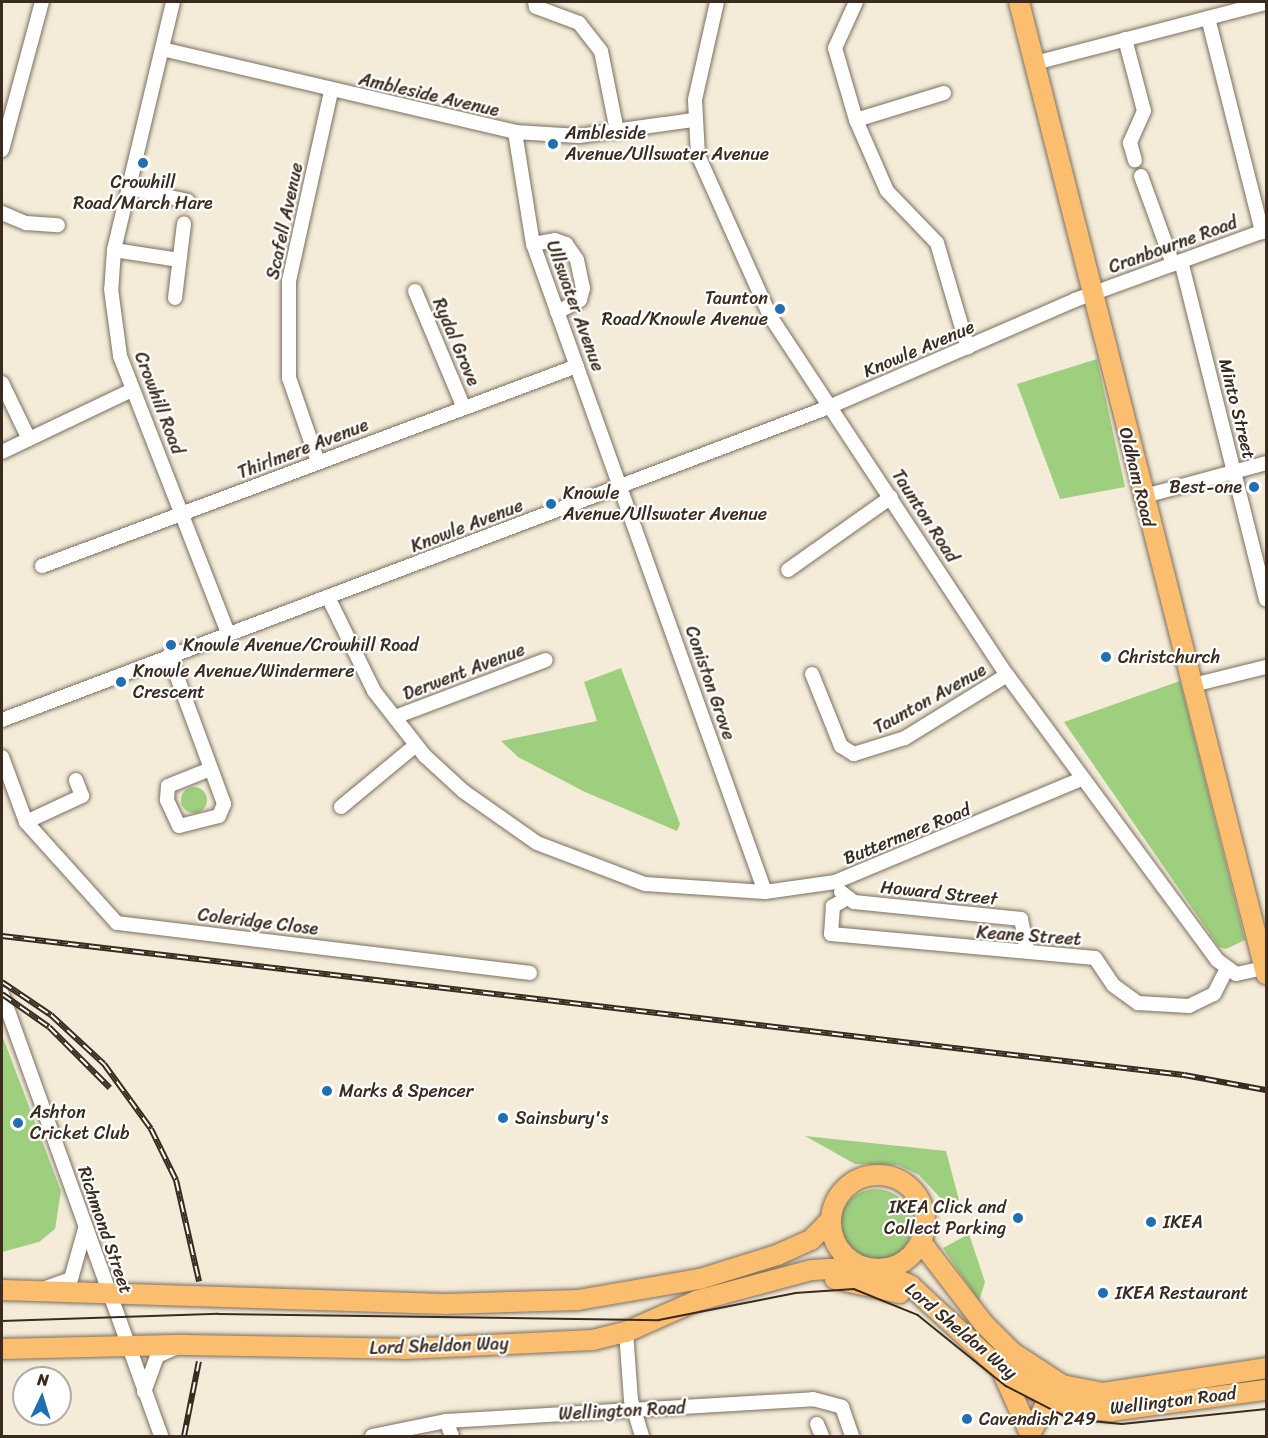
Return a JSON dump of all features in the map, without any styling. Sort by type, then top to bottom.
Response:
[{"type":"highway","name":"Oldham Road","points":[[1019,2],[1035,63],[1083,297],[1142,497],[1265,960]]},
{"type":"highway","points":[[2,1290],[445,1304],[578,1300],[700,1279],[777,1255],[811,1240],[831,1219],[836,1202],[851,1184],[886,1176],[905,1184],[920,1201],[925,1222],[921,1242],[902,1263],[870,1268],[839,1248],[831,1219]]},
{"type":"highway","name":"Lord Sheldon Way","points":[[921,1242],[984,1324],[1013,1353],[1062,1385]]},
{"type":"highway","name":"Lord Sheldon Way","points":[[2,1349],[185,1345],[404,1349],[593,1340],[626,1332],[696,1301],[737,1293],[812,1270],[870,1268],[911,1286],[951,1318],[971,1343],[1001,1369],[1046,1397]]},
{"type":"highway","points":[[737,1293],[819,1278],[879,1285],[910,1298],[971,1343]]},
{"type":"highway","name":"Wellington Road","points":[[1062,1385],[1103,1393],[1263,1368]]},
{"type":"highway","points":[[1001,1369],[1030,1435]]},
{"type":"highway","points":[[1030,1435],[1046,1397],[1062,1385]]},
{"type":"highway","name":"Wellington Road","points":[[1046,1397],[1110,1411],[1266,1390]]},
{"type":"street","points":[[2,150],[42,2]]},
{"type":"street","name":"Crowhill Road","points":[[173,2],[114,250],[111,289],[120,356],[184,514],[228,633]]},
{"type":"street","points":[[535,2],[536,7],[579,23],[601,51],[617,131]]},
{"type":"street","name":"Taunton Road","points":[[717,2],[693,120],[698,155],[716,204],[770,316],[1007,675],[1081,779],[1227,968]]},
{"type":"street","points":[[856,2],[835,48],[856,120],[887,190],[937,243],[968,348]]},
{"type":"street","points":[[1035,63],[1266,3]]},
{"type":"street","points":[[1208,18],[1264,231]]},
{"type":"street","points":[[1125,39],[1144,111],[1130,142],[1135,160]]},
{"type":"street","name":"Ambleside Avenue","points":[[162,50],[515,132],[579,136],[693,120]]},
{"type":"street","name":"Scafell Avenue","points":[[318,462],[289,378],[289,282],[331,91]]},
{"type":"street","points":[[856,120],[944,93]]},
{"type":"street","name":"Ullswater Avenue","points":[[515,132],[533,244],[622,486]]},
{"type":"street","name":"Minto Street","points":[[1141,176],[1177,263],[1266,600]]},
{"type":"street","points":[[128,189],[188,201]]},
{"type":"street","points":[[2,213],[26,223],[58,225]]},
{"type":"street","points":[[175,298],[184,224]]},
{"type":"street","name":"Cranbourne Road","points":[[1083,297],[1264,231]]},
{"type":"street","points":[[533,244],[555,240],[566,244],[577,260],[583,288],[580,300],[557,312]]},
{"type":"street","points":[[114,250],[179,260]]},
{"type":"street","name":"Rydal Grove","points":[[416,291],[464,406]]},
{"type":"street","name":"Knowle Avenue","points":[[2,720],[169,655],[829,408],[1083,297]]},
{"type":"street","name":"Thirlmere Avenue","points":[[42,566],[464,406],[577,366]]},
{"type":"street","points":[[2,383],[29,439]]},
{"type":"street","points":[[2,452],[132,390]]},
{"type":"street","points":[[1142,497],[1266,463]]},
{"type":"street","name":"Coniston Grove","points":[[622,486],[765,892]]},
{"type":"street","points":[[788,570],[891,497]]},
{"type":"street","name":"Buttermere Road","points":[[328,597],[374,692],[416,745],[496,819],[577,862],[672,890],[765,892],[836,882],[1081,779]]},
{"type":"street","points":[[169,655],[210,769],[223,809],[209,821],[179,826],[167,800],[168,786],[210,769]]},
{"type":"street","name":"Derwent Avenue","points":[[395,717],[546,660]]},
{"type":"street","points":[[1193,685],[1266,667]]},
{"type":"street","name":"Taunton Avenue","points":[[812,674],[841,746],[854,754],[905,738],[1007,675]]},
{"type":"street","points":[[341,807],[416,745]]},
{"type":"street","name":"Coleridge Close","points":[[2,757],[26,822],[117,923],[530,973]]},
{"type":"street","points":[[26,822],[81,796],[76,780]]},
{"type":"street","points":[[836,882],[844,900]]},
{"type":"street","name":"Keane Street","points":[[844,900],[833,906],[831,934],[1095,958],[1113,985],[1138,1003],[1189,1006],[1214,994],[1227,968]]},
{"type":"street","name":"Howard Street","points":[[844,900],[1021,919],[1027,949]]},
{"type":"street","points":[[1227,968],[1236,974],[1265,960]]},
{"type":"street","name":"Richmond Street","points":[[2,994],[160,1434]]},
{"type":"street","points":[[38,1290],[71,1279],[86,1227]]},
{"type":"street","points":[[626,1332],[633,1411],[642,1437]]},
{"type":"street","points":[[144,1392],[157,1356],[185,1345]]},
{"type":"street","name":"Wellington Road","points":[[372,1437],[402,1427],[446,1421],[813,1399],[842,1407],[852,1437]]},
{"type":"street","points":[[446,1421],[452,1437]]},
{"type":"green space","points":[[1097,359],[1125,487],[1060,499],[1017,384]]},
{"type":"green space","points":[[621,668],[680,824],[677,831],[585,792],[518,757],[501,741],[597,721],[584,682]]},
{"type":"green space","points":[[1180,681],[1245,940],[1226,949],[1219,947],[1064,722]]},
{"type":"green space","points":[[194,787],[203,791],[207,800],[203,809],[194,813],[185,809],[181,800],[185,791]]},
{"type":"green space","name":"Ashton Cricket Club","points":[[2,1035],[61,1191],[55,1229],[39,1242],[2,1252]]},
{"type":"green space","points":[[805,1136],[946,1151],[959,1200],[946,1204],[919,1175],[898,1165],[855,1164]]},
{"type":"green space","points":[[876,1189],[896,1195],[906,1205],[912,1225],[906,1245],[896,1255],[876,1261],[856,1255],[846,1245],[840,1225],[846,1205],[856,1195]]},
{"type":"green space","points":[[969,1234],[985,1282],[979,1301],[943,1248]]},
{"type":"tram line","points":[[2,1321],[218,1314],[659,1320],[795,1293],[854,1289],[918,1315],[1006,1386],[1070,1419],[1122,1424],[1266,1409]]},
{"type":"railway","points":[[2,936],[1184,1075],[1266,1090]]},
{"type":"railway","points":[[2,982],[51,1015],[104,1064],[151,1129],[176,1180],[199,1281]]},
{"type":"railway","points":[[2,994],[49,1027],[110,1088]]},
{"type":"railway","points":[[184,1436],[199,1361]]},
{"type":"place","name":"Ambleside Avenue/Ullswater Avenue","points":[[553,144]]},
{"type":"place","name":"Crowhill Road/March Hare","points":[[143,163]]},
{"type":"place","name":"Taunton Road/Knowle Avenue","points":[[780,309]]},
{"type":"place","name":"Best-one","points":[[1254,487]]},
{"type":"place","name":"Knowle Avenue/Ullswater Avenue","points":[[551,504]]},
{"type":"place","name":"Knowle Avenue/Crowhill Road","points":[[171,645]]},
{"type":"place","name":"Christchurch","points":[[1106,657]]},
{"type":"place","name":"Knowle Avenue/Windermere Crescent","points":[[121,682]]},
{"type":"place","name":"Marks & Spencer","points":[[327,1091]]},
{"type":"place","name":"Sainsbury's","points":[[503,1118]]},
{"type":"place","name":"Ashton Cricket Club","points":[[18,1123]]},
{"type":"place","name":"IKEA Click and Collect Parking","points":[[1018,1218]]},
{"type":"place","name":"IKEA","points":[[1151,1222]]},
{"type":"place","name":"IKEA Restaurant","points":[[1103,1293]]},
{"type":"place","name":"Cavendish 249","points":[[967,1419]]}]
